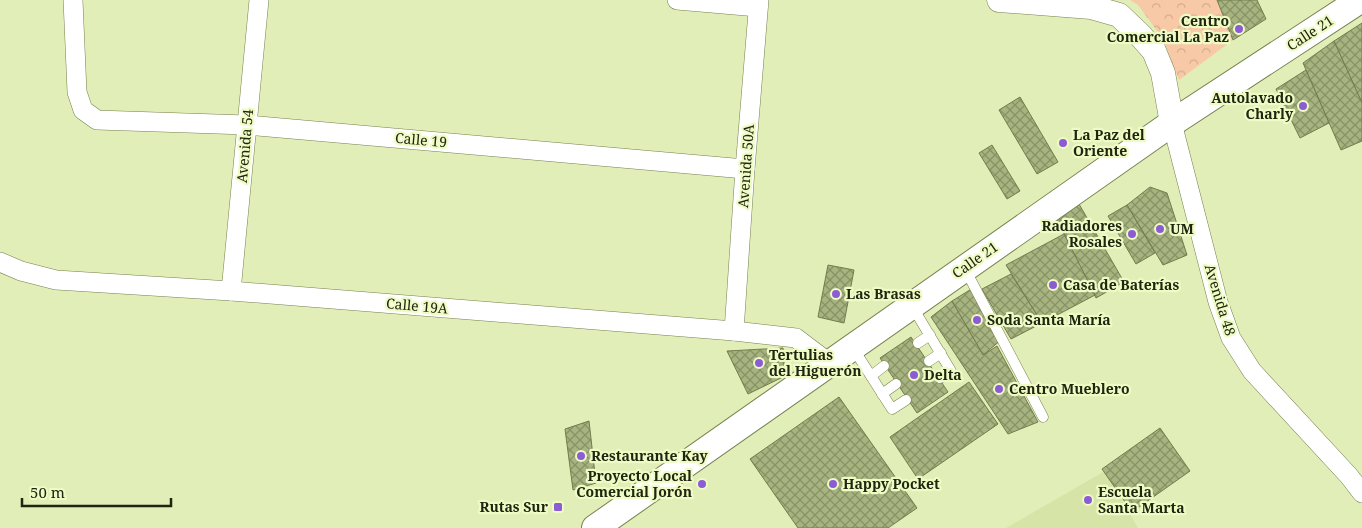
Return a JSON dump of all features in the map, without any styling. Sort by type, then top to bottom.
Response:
[{"type":"main road","name":"Calle 21","points":[[595,528],[1172,123],[1360,0]]},
{"type":"street","name":"Calle 19","points":[[73,0],[76,92],[83,110],[97,120],[247,125],[745,169]]},
{"type":"street","name":"Avenida 54","points":[[231,291],[259,0]]},
{"type":"street","points":[[677,0],[759,4]]},
{"type":"street","points":[[999,0],[1091,7],[1119,15],[1154,51],[1163,73],[1172,123]]},
{"type":"street","name":"Avenida 50A","points":[[734,331],[759,4]]},
{"type":"street","name":"Avenida 48","points":[[1172,123],[1218,302],[1231,338],[1252,370],[1362,492]]},
{"type":"street","name":"Calle 19A","points":[[0,262],[21,271],[56,280],[231,291],[734,331],[796,338],[829,363]]},
{"type":"lane","points":[[964,268],[1043,417]]},
{"type":"lane","points":[[912,305],[951,371],[940,378]]},
{"type":"lane","points":[[918,343],[930,334]]},
{"type":"lane","points":[[852,347],[892,409],[906,400]]},
{"type":"lane","points":[[929,361],[941,353]]},
{"type":"lane","points":[[870,376],[884,366]]},
{"type":"lane","points":[[882,394],[896,384]]},
{"type":"shaded area","name":"Escuela Santa Marta","points":[[1105,471],[1138,528],[1006,528]]},
{"type":"green space","points":[[1130,0],[1217,0],[1233,40],[1179,80],[1163,39],[1138,5]]},
{"type":"building","name":"Centro Comercial La Paz","points":[[1217,0],[1257,0],[1266,19],[1233,40]]},
{"type":"building","points":[[1362,23],[1362,103],[1334,41]]},
{"type":"building","points":[[1334,41],[1362,103],[1362,141],[1341,150],[1303,63]]},
{"type":"building","name":"Autolavado Charly","points":[[1306,70],[1329,123],[1300,138],[1276,89]]},
{"type":"building","points":[[1020,97],[1058,162],[1037,174],[999,110]]},
{"type":"building","points":[[992,145],[1020,191],[1007,199],[979,153]]},
{"type":"building","name":"UM","points":[[1150,187],[1167,193],[1187,255],[1163,265],[1127,205]]},
{"type":"building","points":[[1079,204],[1124,282],[1096,298],[1056,218]]},
{"type":"building","name":"Radiadores Rosales","points":[[1127,205],[1155,253],[1136,264],[1108,216]]},
{"type":"building","name":"Casa de Baterías","points":[[1064,234],[1095,295],[1042,323],[1006,265]]},
{"type":"building","name":"Las Brasas","points":[[828,265],[854,270],[844,323],[818,317]]},
{"type":"building","points":[[1011,274],[1042,323],[1011,339],[982,289]]},
{"type":"building","name":"Soda Santa María","points":[[973,288],[1001,340],[983,355],[952,301]]},
{"type":"building","name":"Centro Mueblero","points":[[952,301],[983,355],[997,346],[1038,422],[1008,434],[931,317]]},
{"type":"building","name":"Delta","points":[[911,337],[948,392],[917,413],[880,358]]},
{"type":"building","name":"Tertulias del Higuerón","points":[[783,348],[785,376],[748,394],[727,351]]},
{"type":"building","points":[[969,382],[998,424],[918,479],[890,437]]},
{"type":"building","name":"Happy Pocket","points":[[839,397],[917,508],[888,528],[798,528],[750,459]]},
{"type":"building","name":"Restaurante Kay","points":[[589,421],[596,483],[573,490],[565,429]]},
{"type":"building","points":[[1160,428],[1190,471],[1132,512],[1102,469]]},
{"type":"place","name":"Centro Comercial La Paz","points":[[1239,29]]},
{"type":"place","name":"Autolavado Charly","points":[[1303,106]]},
{"type":"place","name":"La Paz del Oriente","points":[[1063,143]]},
{"type":"place","name":"UM","points":[[1160,229]]},
{"type":"place","name":"Radiadores Rosales","points":[[1132,234]]},
{"type":"place","name":"Casa de Baterías","points":[[1053,285]]},
{"type":"place","name":"Las Brasas","points":[[836,294]]},
{"type":"place","name":"Soda Santa María","points":[[977,320]]},
{"type":"place","name":"Tertulias del Higuerón","points":[[759,363]]},
{"type":"place","name":"Delta","points":[[914,375]]},
{"type":"place","name":"Centro Mueblero","points":[[999,389]]},
{"type":"place","name":"Restaurante Kay","points":[[581,456]]},
{"type":"place","name":"Proyecto Local Comercial Jorón","points":[[702,484]]},
{"type":"place","name":"Happy Pocket","points":[[833,484]]},
{"type":"place","name":"Escuela Santa Marta","points":[[1088,500]]},
{"type":"place","name":"Rutas Sur","points":[[558,507]]}]
